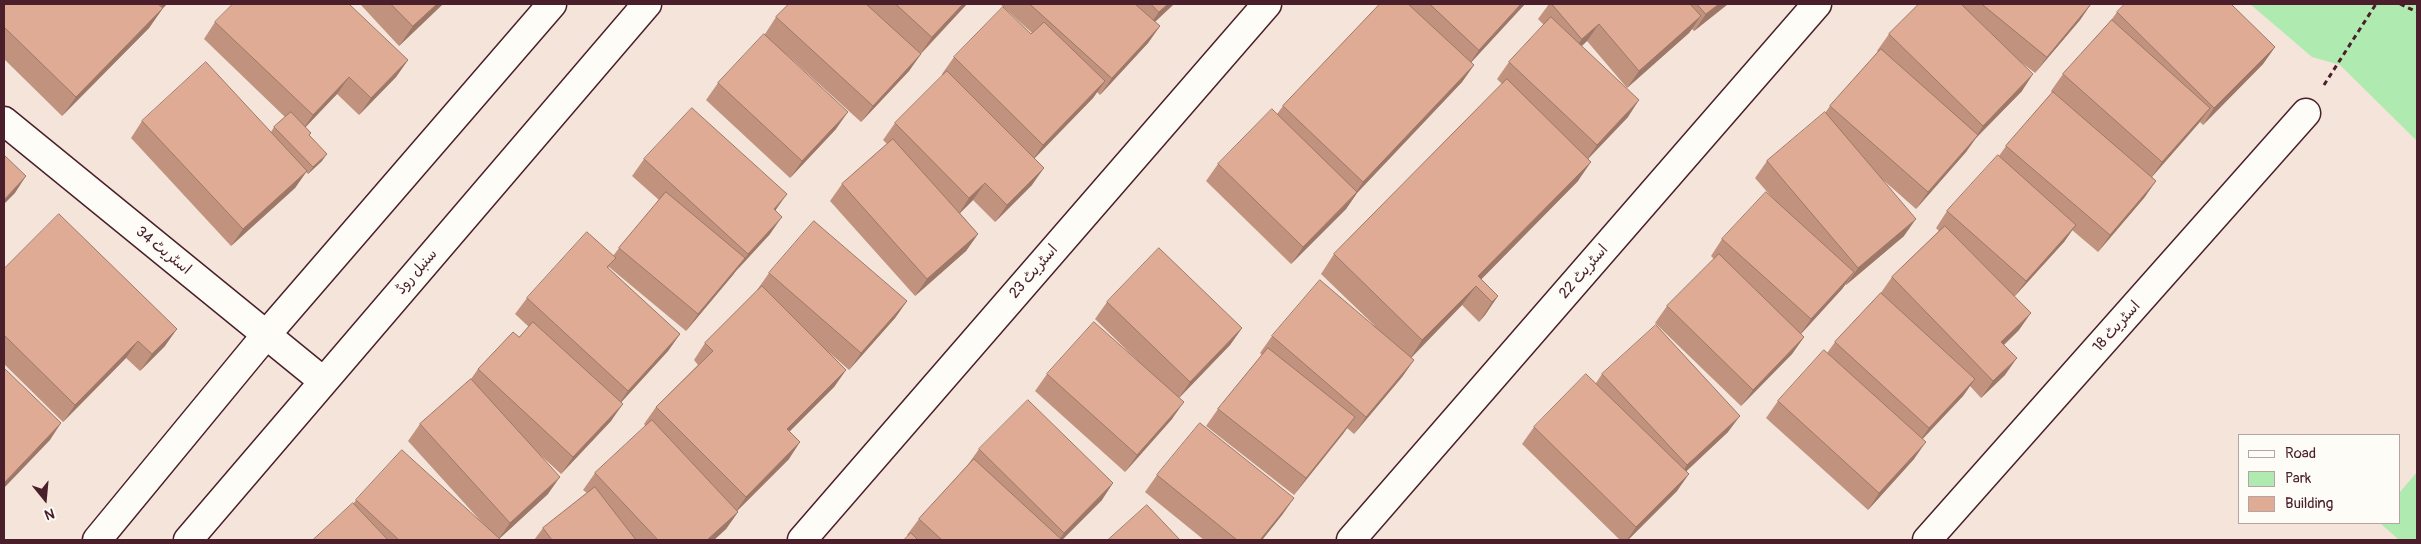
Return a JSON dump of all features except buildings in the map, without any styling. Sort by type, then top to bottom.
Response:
[{"type":"street","points":[[97,540],[266,335],[552,4]]},
{"type":"street","name":"سنبل روڈ","points":[[188,540],[647,4]]},
{"type":"street","name":"اسٹریٹ 23","points":[[802,540],[1267,4]]},
{"type":"street","name":"اسٹریٹ 22","points":[[1352,540],[1817,4]]},
{"type":"street","name":"اسٹریٹ 18","points":[[1927,540],[2306,113]]},
{"type":"street","name":"اسٹریٹ 34","points":[[4,121],[323,381]]},
{"type":"path","points":[[2306,113],[2376,4]]},
{"type":"path","points":[[2400,4],[2417,12]]},
{"type":"path","points":[[2407,8],[2410,4]]},
{"type":"green space","points":[[2250,4],[2417,4],[2417,141],[2340,65],[2312,57]]},
{"type":"green space","points":[[2417,472],[2417,540],[2399,540],[2381,524],[2401,524],[2401,491]]}]
